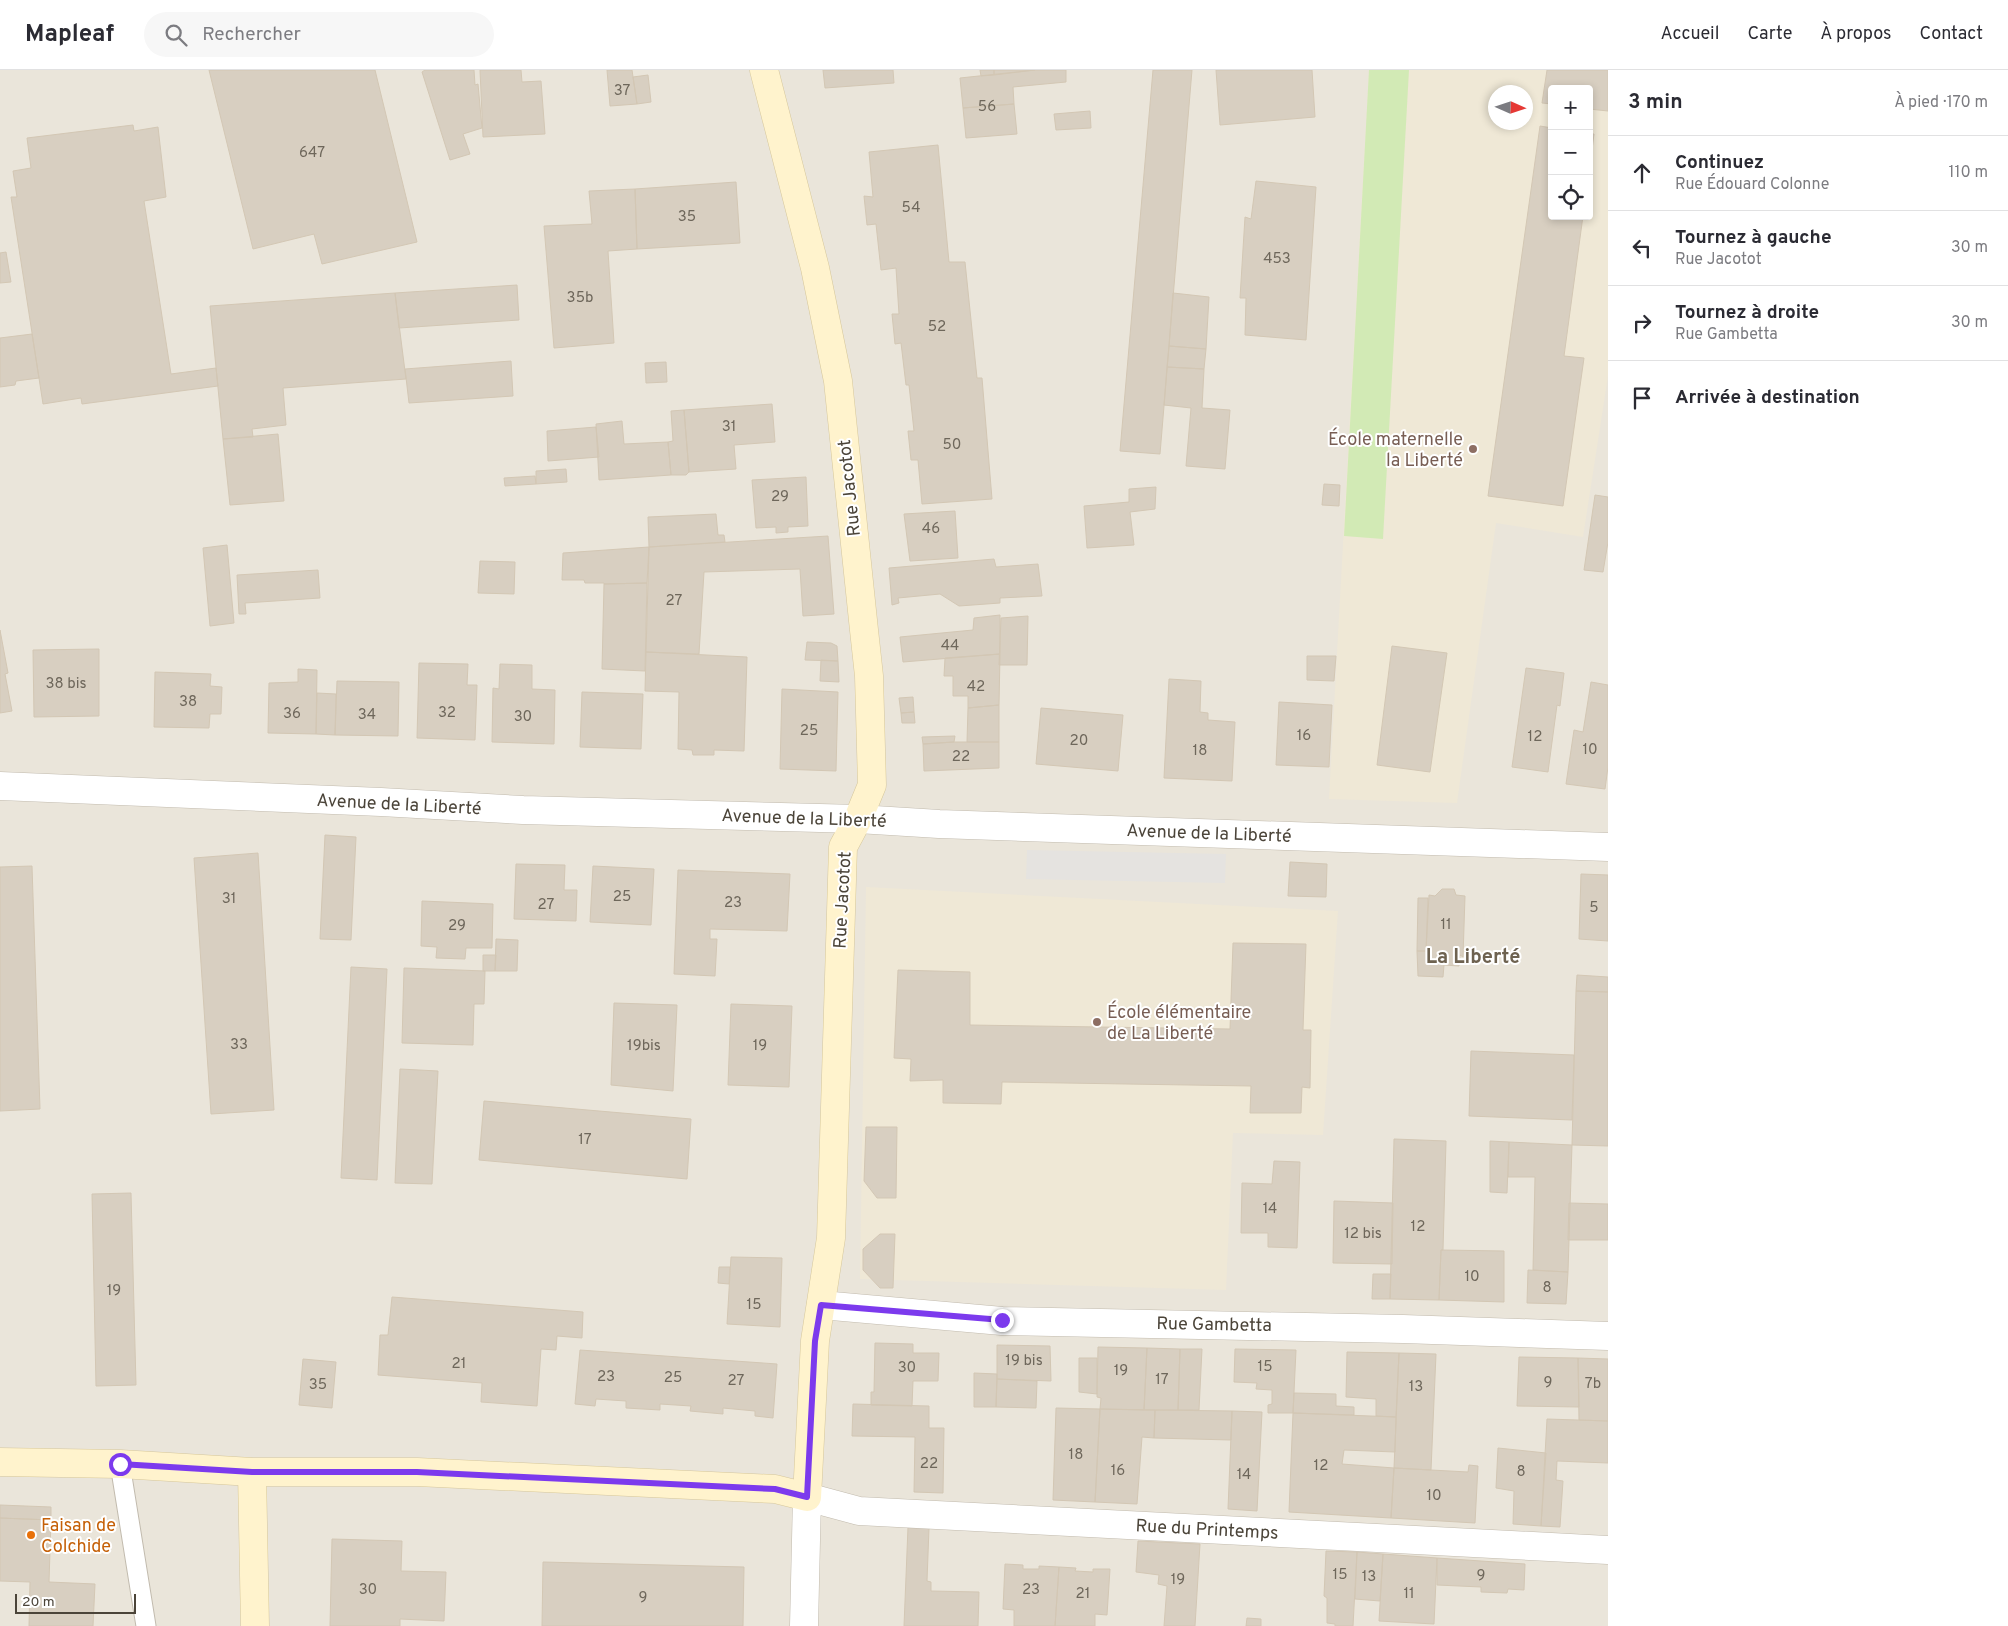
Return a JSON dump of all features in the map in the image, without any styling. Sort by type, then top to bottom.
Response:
[{"type":"street","name":"Rue Jacotot","points":[[764,70],[816,268],[838,381],[869,676],[872,785],[843,847],[831,1233],[815,1341],[807,1497],[804,1626]]},
{"type":"street","name":"Avenue de la Liberté","points":[[0,786],[523,810],[858,818],[939,824],[1608,847]]},
{"type":"street","name":"Rue Gambetta","points":[[821,1305],[1002,1320],[1305,1326],[1608,1336]]},
{"type":"street","points":[[0,1462],[120,1464],[252,1472],[417,1472],[775,1489],[807,1497]]},
{"type":"street","points":[[252,1472],[255,1626]]},
{"type":"street","name":"Rue du Printemps","points":[[807,1497],[859,1511],[1608,1550]]},
{"type":"lane","points":[[120,1464],[146,1626]]},
{"type":"shaded area","points":[[0,70],[1608,70],[1608,1626],[0,1626]]},
{"type":"shaded area","name":"École maternelle la Liberté","points":[[1369,70],[1608,70],[1608,376],[1583,537],[1496,523],[1457,803],[1329,799]]},
{"type":"shaded area","points":[[1027,850],[1226,854],[1225,883],[1026,879]]},
{"type":"shaded area","name":"École élémentaire de La Liberté","points":[[866,887],[1338,911],[1323,1135],[1233,1133],[1226,1290],[860,1279]]},
{"type":"green space","points":[[1369,70],[1409,70],[1383,539],[1344,536]]},
{"type":"building","points":[[209,70],[375,70],[417,242],[322,264],[314,234],[253,249]]},
{"type":"building","points":[[425,70],[474,70],[475,85],[478,84],[482,128],[463,134],[470,154],[450,160],[422,72]]},
{"type":"building","points":[[480,70],[521,70],[522,82],[541,81],[545,134],[483,137]]},
{"type":"building","points":[[607,70],[632,70],[637,104],[610,106]]},
{"type":"building","points":[[823,70],[893,70],[894,83],[825,88]]},
{"type":"building","points":[[980,70],[994,70],[994,75],[981,76]]},
{"type":"building","points":[[994,70],[1035,70],[994,75]]},
{"type":"building","points":[[1035,70],[1066,70],[1066,82],[1013,87],[1014,104],[963,108],[960,78]]},
{"type":"building","points":[[1153,70],[1192,70],[1160,454],[1120,451]]},
{"type":"building","points":[[1216,70],[1312,70],[1315,117],[1220,125]]},
{"type":"building","points":[[1547,70],[1608,70],[1608,111],[1593,109],[1593,85],[1548,85],[1548,104],[1542,103]]},
{"type":"building","points":[[648,75],[651,102],[637,104],[633,77]]},
{"type":"building","points":[[1014,104],[1017,134],[966,138],[963,108]]},
{"type":"building","points":[[1090,111],[1091,128],[1056,130],[1054,114]]},
{"type":"building","points":[[133,125],[134,131],[158,127],[166,197],[144,201],[171,374],[216,368],[218,386],[82,404],[81,398],[43,404],[11,197],[17,197],[13,171],[31,168],[27,138]]},
{"type":"building","points":[[1540,126],[1548,127],[1548,220],[1582,220],[1564,356],[1584,358],[1563,506],[1488,496]]},
{"type":"building","points":[[938,145],[949,262],[965,262],[977,378],[982,378],[992,499],[922,504],[918,460],[911,460],[908,431],[914,431],[909,385],[906,385],[901,343],[895,344],[892,314],[899,314],[896,268],[881,270],[876,224],[867,225],[864,196],[873,197],[869,152]]},
{"type":"building","points":[[1256,181],[1316,187],[1306,340],[1245,335],[1246,298],[1240,298],[1245,217],[1251,219]]},
{"type":"building","points":[[736,182],[740,243],[637,249],[635,189]]},
{"type":"building","points":[[635,189],[637,249],[608,251],[614,343],[554,348],[544,226],[592,224],[589,191]]},
{"type":"building","points":[[6,252],[11,282],[0,283],[0,253]]},
{"type":"building","points":[[517,285],[519,320],[399,328],[395,293]]},
{"type":"building","points":[[395,293],[406,379],[283,388],[286,425],[252,429],[253,437],[223,439],[210,306]]},
{"type":"building","points":[[1173,293],[1209,297],[1206,349],[1169,346]]},
{"type":"building","points":[[32,334],[39,378],[16,381],[15,385],[0,387],[0,338]]},
{"type":"building","points":[[1169,346],[1206,349],[1204,369],[1167,367]]},
{"type":"building","points":[[511,361],[513,396],[409,403],[405,369]]},
{"type":"building","points":[[666,362],[667,382],[646,383],[645,363]]},
{"type":"building","points":[[1167,367],[1204,369],[1202,408],[1230,410],[1225,469],[1186,466],[1191,408],[1164,405]]},
{"type":"building","points":[[772,404],[775,442],[734,445],[736,469],[689,472],[684,410]]},
{"type":"building","points":[[684,410],[689,472],[686,475],[671,475],[668,442],[673,441],[671,411]]},
{"type":"building","points":[[622,421],[624,444],[668,442],[671,475],[599,480],[596,424]]},
{"type":"building","points":[[596,427],[599,457],[548,461],[547,431]]},
{"type":"building","points":[[278,434],[284,501],[230,505],[223,439]]},
{"type":"building","points":[[566,469],[567,482],[536,484],[536,471]]},
{"type":"building","points":[[535,476],[536,484],[505,486],[504,478]]},
{"type":"building","points":[[806,477],[808,526],[788,527],[788,532],[776,533],[776,527],[756,528],[752,480]]},
{"type":"building","points":[[1324,484],[1340,485],[1339,506],[1322,505]]},
{"type":"building","points":[[1156,487],[1155,509],[1130,512],[1134,545],[1087,548],[1084,506],[1129,502],[1129,489]]},
{"type":"building","points":[[1595,495],[1608,497],[1608,542],[1603,572],[1584,570]]},
{"type":"building","points":[[955,511],[958,558],[910,561],[904,514]]},
{"type":"building","points":[[716,514],[718,535],[724,535],[725,542],[649,547],[648,517]]},
{"type":"building","points":[[828,536],[834,614],[803,616],[800,569],[704,572],[699,654],[646,652],[649,547]]},
{"type":"building","points":[[227,545],[234,623],[210,626],[203,548]]},
{"type":"building","points":[[649,547],[647,583],[604,584],[585,583],[584,580],[562,580],[563,553]]},
{"type":"building","points":[[994,559],[996,567],[1038,564],[1042,596],[1000,598],[1000,603],[959,606],[940,594],[898,598],[899,603],[892,605],[889,568]]},
{"type":"building","points":[[480,561],[515,562],[514,594],[478,593]]},
{"type":"building","points":[[318,570],[320,598],[245,603],[246,614],[239,614],[237,575]]},
{"type":"building","points":[[647,583],[645,671],[602,669],[604,584]]},
{"type":"building","points":[[1000,615],[1000,654],[903,662],[900,637],[973,630],[974,618]]},
{"type":"building","points":[[1028,616],[1027,665],[999,665],[1001,618]]},
{"type":"building","points":[[0,630],[8,673],[5,674],[12,711],[0,713]]},
{"type":"building","points":[[807,642],[831,643],[837,646],[838,661],[805,660]]},
{"type":"building","points":[[1392,646],[1447,653],[1430,772],[1377,765]]},
{"type":"building","points":[[99,649],[99,716],[34,717],[33,650]]},
{"type":"building","points":[[646,652],[747,657],[744,751],[714,750],[714,755],[693,755],[692,750],[678,749],[679,692],[645,691]]},
{"type":"building","points":[[1000,654],[999,705],[968,708],[968,696],[953,696],[953,676],[944,676],[945,658]]},
{"type":"building","points":[[1307,656],[1336,656],[1334,681],[1307,680]]},
{"type":"building","points":[[821,660],[838,661],[839,682],[820,681]]},
{"type":"building","points":[[419,663],[468,664],[467,685],[477,685],[475,740],[417,738]]},
{"type":"building","points":[[500,664],[532,665],[532,689],[555,690],[554,744],[492,742],[493,688],[499,689]]},
{"type":"building","points":[[1526,668],[1564,673],[1560,706],[1557,705],[1548,772],[1512,767]]},
{"type":"building","points":[[298,669],[317,670],[316,734],[268,733],[269,683],[298,682]]},
{"type":"building","points":[[155,672],[211,674],[210,686],[222,687],[221,714],[210,714],[209,728],[154,727]]},
{"type":"building","points":[[1169,679],[1201,681],[1200,712],[1208,713],[1208,720],[1235,722],[1232,781],[1164,778]]},
{"type":"building","points":[[337,681],[399,682],[398,736],[335,735]]},
{"type":"building","points":[[1591,682],[1608,685],[1608,767],[1605,789],[1566,784],[1574,730],[1583,732]]},
{"type":"building","points":[[782,689],[838,692],[836,771],[780,769]]},
{"type":"building","points":[[582,692],[643,694],[641,749],[580,747]]},
{"type":"building","points":[[317,693],[336,694],[335,735],[316,734]]},
{"type":"building","points":[[913,697],[914,712],[901,713],[899,698]]},
{"type":"building","points":[[1279,702],[1332,705],[1329,767],[1276,765]]},
{"type":"building","points":[[999,705],[999,742],[967,742],[968,708]]},
{"type":"building","points":[[1041,708],[1123,715],[1118,771],[1036,764]]},
{"type":"building","points":[[914,712],[915,723],[902,723],[901,713]]},
{"type":"building","points":[[955,736],[954,742],[923,744],[922,737]]},
{"type":"building","points":[[999,742],[999,768],[924,771],[923,744]]},
{"type":"building","points":[[325,835],[356,837],[351,940],[320,939]]},
{"type":"building","points":[[258,853],[274,1110],[211,1114],[194,858]]},
{"type":"building","points":[[1290,862],[1327,864],[1326,897],[1288,896]]},
{"type":"building","points":[[516,864],[565,865],[564,890],[577,890],[576,921],[514,919]]},
{"type":"building","points":[[32,866],[40,1109],[0,1111],[0,867]]},
{"type":"building","points":[[593,866],[654,869],[651,925],[590,922]]},
{"type":"building","points":[[678,870],[790,874],[787,931],[710,929],[710,939],[717,939],[715,976],[674,974]]},
{"type":"building","points":[[1581,874],[1608,875],[1608,941],[1579,939]]},
{"type":"building","points":[[1442,889],[1454,889],[1456,895],[1465,896],[1463,957],[1460,955],[1459,966],[1444,965],[1443,977],[1418,976],[1417,951],[1426,951],[1429,895],[1435,896]]},
{"type":"building","points":[[1418,898],[1428,898],[1426,951],[1417,951]]},
{"type":"building","points":[[422,901],[493,904],[492,948],[466,948],[465,959],[436,958],[437,947],[421,946]]},
{"type":"building","points":[[496,939],[518,940],[517,971],[495,971]]},
{"type":"building","points":[[1233,943],[1306,944],[1303,1030],[1311,1030],[1310,1088],[1302,1087],[1301,1113],[1250,1113],[1251,1086],[1002,1082],[1001,1104],[943,1103],[943,1080],[910,1081],[911,1059],[894,1058],[898,970],[970,972],[970,1025],[1230,1029]]},
{"type":"building","points":[[483,955],[496,955],[495,971],[483,971]]},
{"type":"building","points":[[351,967],[387,969],[377,1180],[341,1178]]},
{"type":"building","points":[[404,968],[485,971],[484,1004],[474,1004],[473,1045],[402,1043]]},
{"type":"building","points":[[1577,975],[1608,977],[1608,992],[1576,991]]},
{"type":"building","points":[[1576,991],[1608,992],[1608,1146],[1572,1145]]},
{"type":"building","points":[[614,1003],[677,1005],[673,1091],[611,1085]]},
{"type":"building","points":[[731,1004],[792,1006],[789,1087],[728,1085]]},
{"type":"building","points":[[1471,1051],[1574,1055],[1572,1120],[1469,1116]]},
{"type":"building","points":[[400,1069],[438,1071],[432,1184],[395,1183]]},
{"type":"building","points":[[484,1101],[691,1119],[687,1179],[479,1160]]},
{"type":"building","points":[[866,1127],[897,1127],[896,1198],[877,1198],[864,1181]]},
{"type":"building","points":[[1394,1139],[1446,1141],[1443,1250],[1441,1250],[1439,1300],[1390,1299]]},
{"type":"building","points":[[1490,1141],[1509,1142],[1507,1193],[1490,1192]]},
{"type":"building","points":[[1509,1142],[1572,1145],[1568,1272],[1533,1270],[1535,1177],[1508,1177]]},
{"type":"building","points":[[1274,1161],[1300,1162],[1297,1248],[1268,1247],[1268,1233],[1241,1233],[1242,1183],[1272,1184]]},
{"type":"building","points":[[131,1193],[136,1385],[96,1386],[92,1194]]},
{"type":"building","points":[[1334,1201],[1393,1203],[1392,1264],[1333,1263]]},
{"type":"building","points":[[1569,1203],[1608,1204],[1608,1240],[1568,1240]]},
{"type":"building","points":[[880,1234],[895,1234],[893,1288],[880,1288],[863,1270],[863,1249]]},
{"type":"building","points":[[1441,1250],[1504,1251],[1504,1302],[1439,1300]]},
{"type":"building","points":[[731,1257],[782,1258],[780,1327],[727,1324]]},
{"type":"building","points":[[719,1267],[730,1267],[729,1284],[718,1283]]},
{"type":"building","points":[[1528,1270],[1568,1272],[1566,1304],[1527,1303]]},
{"type":"building","points":[[1373,1274],[1391,1274],[1390,1299],[1372,1299]]},
{"type":"building","points":[[392,1297],[583,1312],[582,1338],[557,1336],[556,1350],[541,1349],[537,1406],[481,1402],[482,1383],[378,1375],[380,1335],[388,1335]]},
{"type":"building","points":[[875,1343],[913,1344],[913,1353],[939,1353],[938,1381],[913,1381],[912,1406],[871,1405],[871,1392],[874,1392]]},
{"type":"building","points":[[997,1345],[1050,1346],[1051,1381],[997,1379]]},
{"type":"building","points":[[1098,1347],[1147,1348],[1144,1410],[1100,1409],[1101,1398],[1097,1397]]},
{"type":"building","points":[[1147,1348],[1180,1349],[1178,1410],[1144,1410]]},
{"type":"building","points":[[1180,1349],[1202,1349],[1199,1410],[1178,1410]]},
{"type":"building","points":[[1235,1349],[1296,1350],[1293,1413],[1268,1413],[1268,1405],[1272,1404],[1272,1390],[1256,1389],[1257,1383],[1234,1382]]},
{"type":"building","points":[[580,1350],[777,1364],[773,1418],[755,1416],[755,1411],[723,1408],[723,1414],[690,1411],[691,1406],[660,1404],[660,1410],[626,1408],[626,1401],[596,1399],[595,1406],[575,1404]]},
{"type":"building","points":[[1347,1352],[1399,1353],[1396,1417],[1376,1416],[1376,1399],[1346,1397]]},
{"type":"building","points":[[1399,1353],[1436,1354],[1431,1470],[1394,1468]]},
{"type":"building","points":[[1519,1357],[1578,1358],[1579,1407],[1517,1406]]},
{"type":"building","points":[[1079,1358],[1097,1358],[1097,1394],[1079,1392]]},
{"type":"building","points":[[1578,1358],[1608,1359],[1608,1421],[1579,1420]]},
{"type":"building","points":[[303,1359],[336,1362],[332,1408],[299,1405]]},
{"type":"building","points":[[974,1373],[997,1374],[996,1407],[974,1407]]},
{"type":"building","points":[[997,1379],[1037,1381],[1036,1408],[996,1407]]},
{"type":"building","points":[[1294,1393],[1336,1394],[1336,1406],[1354,1407],[1354,1415],[1293,1413]]},
{"type":"building","points":[[853,1404],[929,1406],[929,1428],[944,1428],[943,1493],[914,1492],[915,1437],[852,1436]]},
{"type":"building","points":[[1056,1408],[1100,1409],[1095,1502],[1053,1500]]},
{"type":"building","points":[[1100,1409],[1155,1410],[1154,1438],[1142,1437],[1137,1504],[1095,1502]]},
{"type":"building","points":[[1155,1410],[1232,1411],[1231,1440],[1154,1438]]},
{"type":"building","points":[[1232,1411],[1262,1412],[1257,1511],[1228,1509]]},
{"type":"building","points":[[1293,1413],[1396,1417],[1395,1452],[1344,1450],[1342,1464],[1394,1468],[1391,1518],[1289,1512]]},
{"type":"building","points":[[1547,1419],[1608,1421],[1608,1463],[1557,1461],[1556,1480],[1563,1481],[1560,1527],[1541,1526]]},
{"type":"building","points":[[1498,1448],[1546,1453],[1541,1526],[1513,1524],[1514,1491],[1496,1488]]},
{"type":"building","points":[[1469,1465],[1478,1466],[1475,1523],[1391,1518],[1394,1468],[1468,1472]]},
{"type":"building","points":[[0,1505],[51,1507],[51,1520],[0,1518]]},
{"type":"building","points":[[0,1518],[51,1520],[49,1582],[95,1584],[93,1626],[29,1626],[30,1582],[0,1581]]},
{"type":"building","points":[[908,1527],[929,1528],[927,1581],[931,1582],[931,1591],[979,1592],[978,1626],[904,1626]]},
{"type":"building","points":[[332,1539],[402,1541],[401,1571],[446,1572],[444,1621],[400,1619],[400,1626],[330,1626]]},
{"type":"building","points":[[1138,1541],[1200,1544],[1195,1626],[1164,1626],[1167,1586],[1158,1584],[1159,1575],[1136,1572]]},
{"type":"building","points":[[1326,1551],[1357,1552],[1353,1626],[1335,1626],[1335,1624],[1327,1623],[1327,1598],[1324,1596]]},
{"type":"building","points":[[1357,1552],[1383,1554],[1380,1601],[1355,1599]]},
{"type":"building","points":[[1383,1554],[1437,1558],[1434,1624],[1379,1621]]},
{"type":"building","points":[[1437,1558],[1525,1564],[1524,1590],[1508,1589],[1507,1593],[1481,1592],[1481,1587],[1437,1585]]},
{"type":"building","points":[[543,1562],[744,1567],[743,1626],[542,1626]]},
{"type":"building","points":[[1005,1564],[1023,1565],[1023,1569],[1039,1569],[1039,1566],[1059,1567],[1055,1626],[1014,1626],[1014,1610],[1003,1609]]},
{"type":"building","points":[[1059,1567],[1076,1568],[1075,1571],[1093,1572],[1093,1569],[1110,1569],[1107,1615],[1095,1614],[1095,1626],[1055,1626]]},
{"type":"building","points":[[1247,1618],[1261,1619],[1261,1626],[1246,1626]]},
{"type":"place","name":"École maternelle la Liberté","points":[[1473,449]]},
{"type":"place","name":"École élémentaire de La Liberté","points":[[1097,1022]]},
{"type":"place","name":"Faisan de Colchide","points":[[31,1535]]},
{"type":"district","name":"La Liberté","points":[[1473,956]]},
{"type":"route","points":[[120,1464],[252,1472],[417,1472],[713,1486],[775,1489],[807,1497],[815,1341],[821,1305],[1002,1320]]}]
